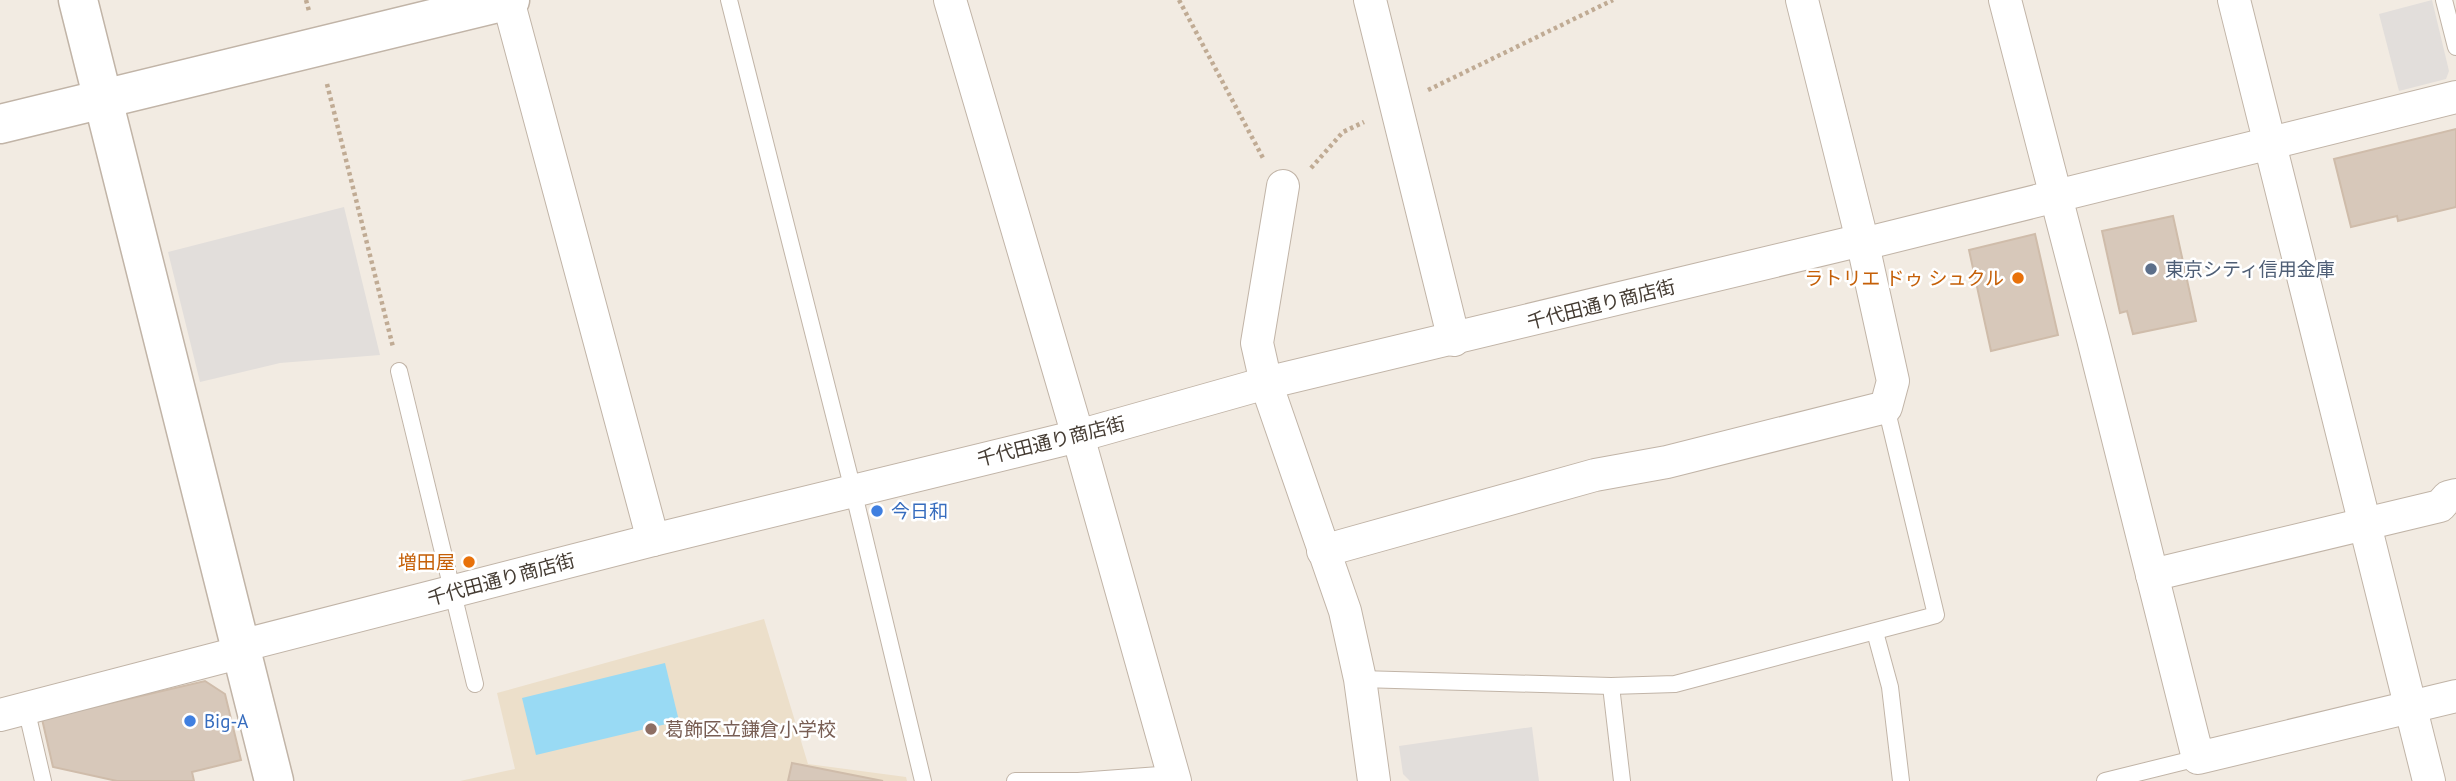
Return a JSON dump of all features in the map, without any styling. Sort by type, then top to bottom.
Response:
[{"type":"street","points":[[78,0],[274,781]]},
{"type":"street","points":[[0,124],[509,0],[653,540]]},
{"type":"street","points":[[950,0],[1078,436],[1174,778]]},
{"type":"street","points":[[1370,0],[1454,340]]},
{"type":"street","points":[[1323,551],[1595,475],[1667,462],[1886,407],[1893,381],[1862,242],[1802,0]]},
{"type":"street","points":[[2005,0],[2198,758],[2456,696]]},
{"type":"street","points":[[2234,0],[2430,781]]},
{"type":"street","name":"千代田通り商店街","points":[[13,711],[453,592],[1078,436],[1266,383],[2055,197],[2456,97]]},
{"type":"street","points":[[1283,186],[1257,343],[1266,383],[1345,611],[1360,679],[1374,781]]},
{"type":"street","points":[[2152,575],[2440,506],[2448,497],[2456,495]]},
{"type":"lane","points":[[729,0],[853,490],[923,781]]},
{"type":"lane","points":[[2444,0],[2456,47]]},
{"type":"lane","points":[[399,372],[475,684]]},
{"type":"lane","points":[[1360,679],[1611,686],[1675,684],[1936,615],[1886,407]]},
{"type":"lane","points":[[1875,632],[1890,687],[1901,781]]},
{"type":"lane","points":[[1611,686],[1622,781]]},
{"type":"lane","points":[[13,711],[43,781]]},
{"type":"lane","points":[[2105,781],[2198,758]]},
{"type":"lane","points":[[1015,781],[1174,778]]},
{"type":"path","points":[[306,0],[399,372]]},
{"type":"shaded area","points":[[2432,0],[2449,71],[2446,79],[2399,91],[2379,14]]},
{"type":"shaded area","points":[[344,207],[380,355],[280,363],[200,382],[168,252]]},
{"type":"shaded area","name":"葛飾区立鎌倉小学校","points":[[764,619],[808,764],[906,777],[907,781],[460,781],[515,769],[497,693]]},
{"type":"shaded area","points":[[1532,727],[1539,781],[1410,781],[1403,774],[1399,746]]},
{"type":"water","points":[[665,663],[679,721],[536,755],[522,698]]},
{"type":"building","points":[[2456,129],[2456,207],[2398,221],[2397,216],[2351,227],[2334,159]]},
{"type":"building","points":[[2173,216],[2196,321],[2133,334],[2127,311],[2120,313],[2102,231]]},
{"type":"building","points":[[2035,234],[2058,335],[1991,351],[1969,250]]},
{"type":"building","points":[[205,681],[225,694],[241,760],[192,772],[194,781],[117,781],[53,767],[42,719]]},
{"type":"building","points":[[792,763],[883,781],[788,781]]},
{"type":"place","name":"東京シティ信用金庫","points":[[2151,269]]},
{"type":"place","name":"ラトリエ ドゥ シュクル","points":[[2018,278]]},
{"type":"place","name":"今日和","points":[[877,511]]},
{"type":"place","name":"増田屋","points":[[469,562]]},
{"type":"place","name":"Big-A","points":[[190,721]]},
{"type":"place","name":"葛飾区立鎌倉小学校","points":[[651,729]]}]
